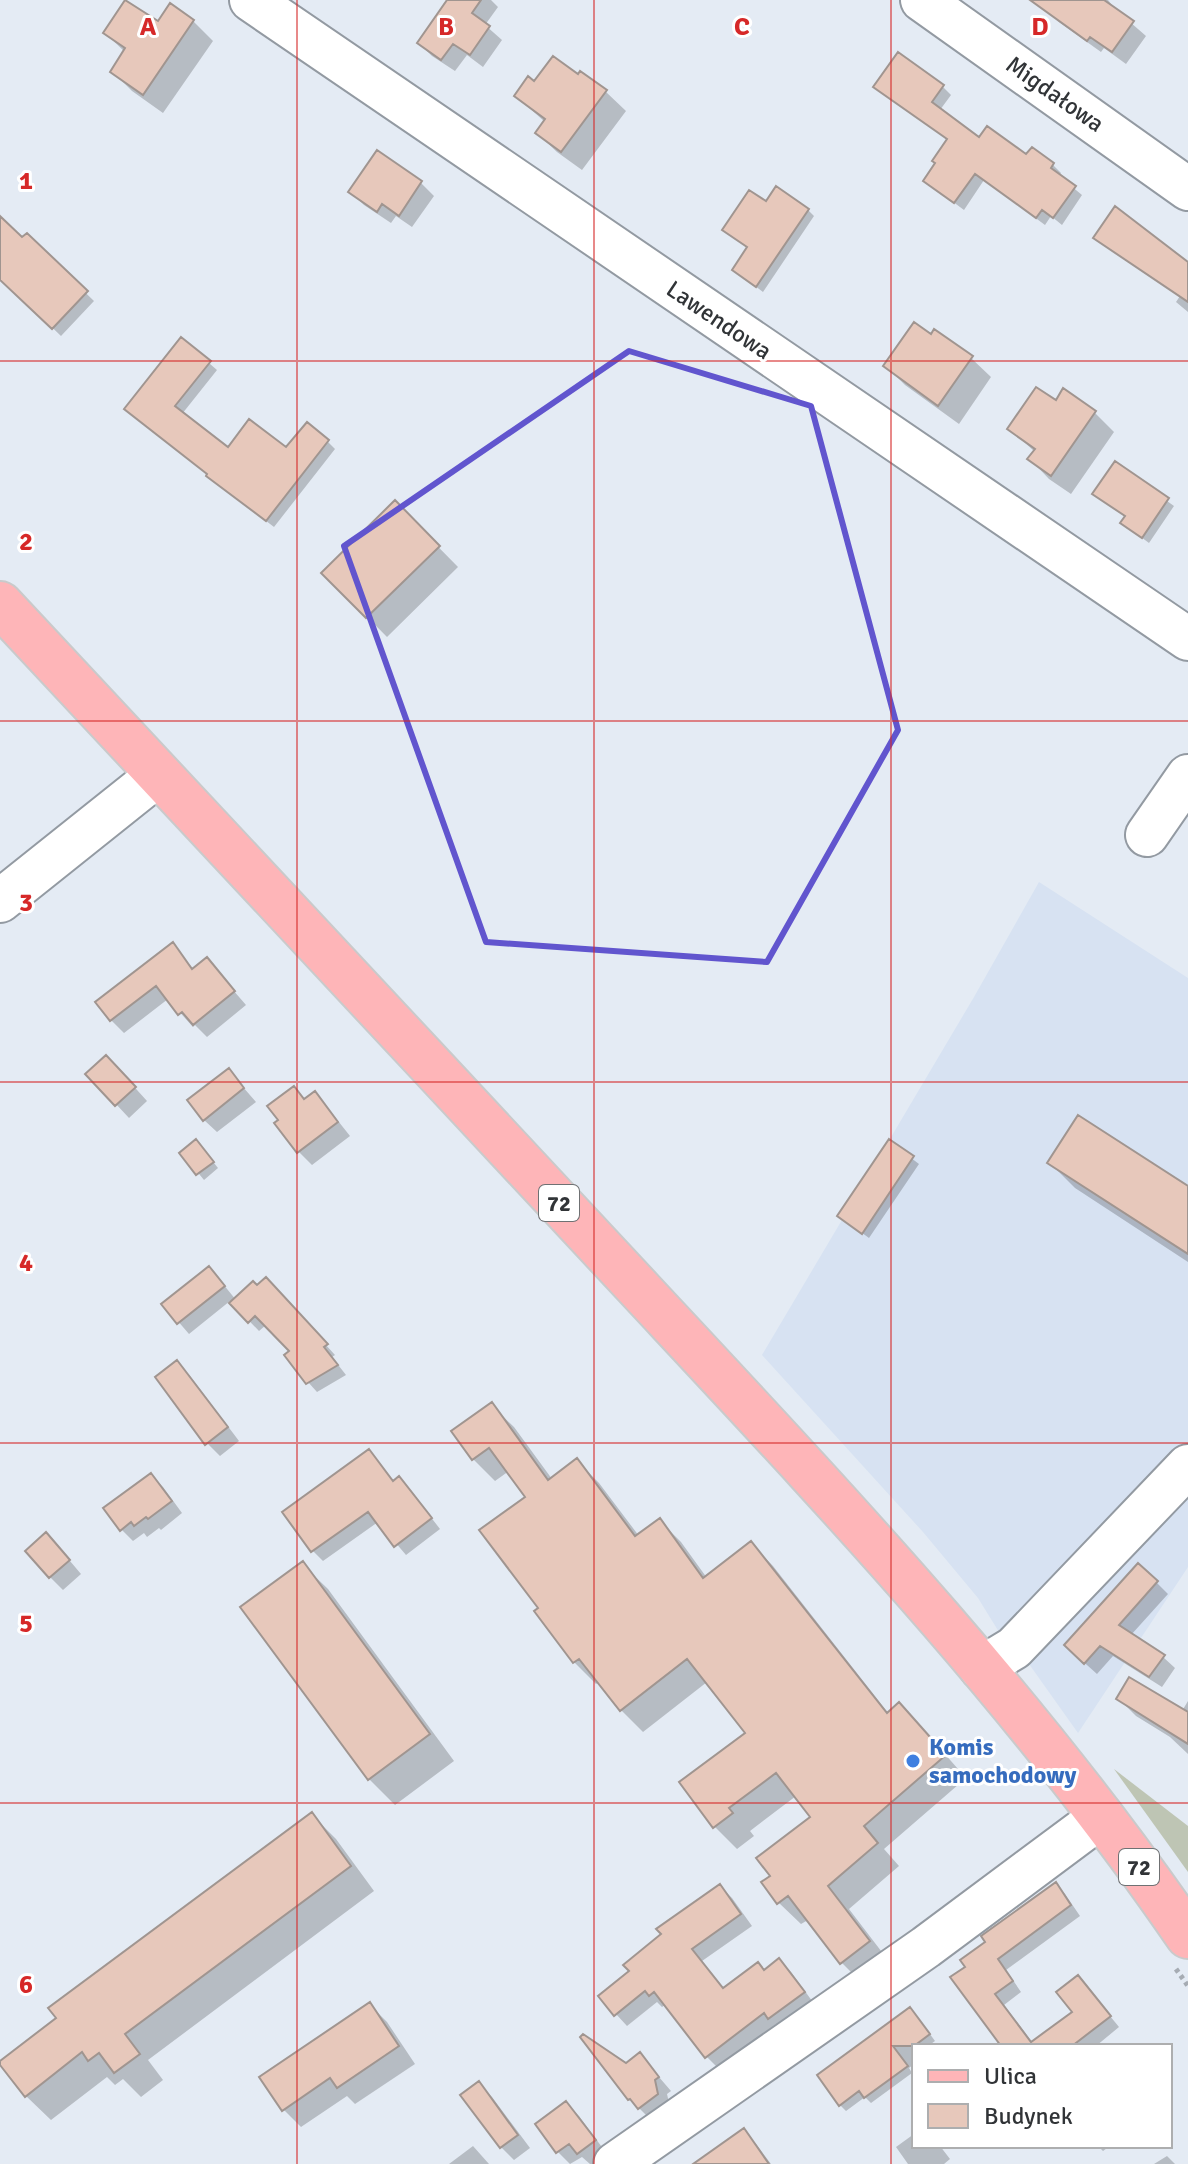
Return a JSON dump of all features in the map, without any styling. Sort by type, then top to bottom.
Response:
[{"type":"main road","name":"72","points":[[0,604],[729,1385],[874,1545],[1039,1735],[1188,1936]]},
{"type":"street","name":"Lawendowa","points":[[251,0],[1188,639]]},
{"type":"street","name":"Migdałowa","points":[[922,0],[1188,189]]},
{"type":"street","points":[[0,901],[159,774]]},
{"type":"street","points":[[1147,835],[1188,776]]},
{"type":"street","points":[[981,1668],[1014,1648],[1188,1466]]},
{"type":"street","points":[[615,2164],[926,1947],[1102,1816]]},
{"type":"highlighted area","points":[[629,351],[811,406],[898,730],[767,962],[486,942],[344,546]]},
{"type":"shaded area","points":[[1039,882],[1188,978],[1188,1567],[1078,1733],[1029,1664],[999,1632],[978,1598],[923,1532],[762,1355]]},
{"type":"green space","points":[[1114,1769],[1188,1826],[1188,1872]]},
{"type":"building","points":[[125,0],[158,21],[170,3],[194,20],[143,95],[110,72],[125,48],[103,33]]},
{"type":"building","points":[[447,0],[481,0],[472,13],[490,26],[470,55],[453,44],[441,60],[417,43]]},
{"type":"building","points":[[1030,0],[1104,0],[1134,21],[1112,52],[1090,37],[1087,41]]},
{"type":"building","points":[[898,52],[944,85],[932,102],[979,137],[987,126],[1026,154],[1032,147],[1054,163],[1051,168],[1076,186],[1053,218],[1042,210],[1036,218],[975,174],[954,203],[923,181],[947,139],[873,87]]},
{"type":"building","points":[[553,56],[607,90],[561,152],[535,133],[545,119],[514,96],[528,76],[534,81]]},
{"type":"building","points":[[377,150],[422,181],[399,216],[382,204],[377,212],[348,192]]},
{"type":"building","points":[[776,186],[809,209],[756,287],[732,270],[747,247],[722,230],[749,190],[766,201]]},
{"type":"building","points":[[1115,206],[1188,262],[1188,302],[1093,238]]},
{"type":"building","points":[[0,216],[22,237],[27,233],[88,291],[52,329],[0,280]]},
{"type":"building","points":[[914,322],[931,334],[934,329],[973,356],[938,406],[883,366]]},
{"type":"building","points":[[181,337],[211,361],[175,406],[228,447],[249,419],[286,447],[307,422],[329,440],[266,521],[124,409]]},
{"type":"building","points":[[1036,387],[1056,400],[1063,388],[1096,411],[1051,476],[1027,459],[1035,449],[1007,429]]},
{"type":"building","points":[[1115,461],[1169,498],[1142,538],[1120,523],[1125,516],[1092,494]]},
{"type":"building","points":[[395,500],[440,546],[366,618],[321,573]]},
{"type":"building","points":[[173,942],[192,969],[207,957],[235,991],[193,1025],[182,1012],[178,1015],[156,986],[110,1021],[95,1002]]},
{"type":"building","points":[[106,1055],[136,1087],[115,1106],[85,1074]]},
{"type":"building","points":[[229,1068],[244,1088],[203,1121],[187,1100]]},
{"type":"building","points":[[294,1086],[304,1099],[315,1091],[338,1122],[297,1153],[274,1123],[278,1120],[267,1106]]},
{"type":"building","points":[[1078,1115],[1188,1186],[1188,1254],[1047,1163]]},
{"type":"building","points":[[196,1139],[214,1162],[196,1175],[179,1153]]},
{"type":"building","points":[[889,1139],[914,1156],[862,1234],[837,1216]]},
{"type":"building","points":[[209,1266],[225,1286],[177,1324],[161,1304]]},
{"type":"building","points":[[266,1277],[328,1344],[324,1347],[338,1365],[306,1384],[284,1355],[289,1351],[255,1316],[248,1323],[229,1303],[253,1281],[257,1285]]},
{"type":"building","points":[[177,1360],[228,1427],[205,1445],[155,1377]]},
{"type":"building","points":[[492,1402],[548,1480],[577,1458],[635,1536],[660,1518],[703,1578],[751,1541],[887,1713],[899,1702],[946,1755],[864,1826],[878,1843],[828,1886],[870,1941],[840,1964],[788,1896],[777,1904],[761,1882],[770,1876],[756,1858],[810,1817],[776,1773],[729,1808],[733,1813],[713,1828],[679,1782],[745,1733],[687,1659],[620,1711],[579,1659],[573,1663],[534,1611],[538,1608],[479,1530],[525,1497],[489,1448],[472,1460],[451,1431]]},
{"type":"building","points":[[369,1449],[393,1481],[399,1476],[432,1518],[394,1547],[368,1512],[311,1552],[282,1512]]},
{"type":"building","points":[[151,1473],[172,1501],[148,1519],[146,1517],[134,1526],[131,1522],[120,1531],[103,1508]]},
{"type":"building","points":[[46,1532],[70,1560],[49,1578],[25,1551]]},
{"type":"building","points":[[303,1561],[430,1734],[368,1780],[240,1607]]},
{"type":"building","points":[[1138,1563],[1158,1581],[1119,1625],[1165,1655],[1149,1677],[1100,1646],[1084,1664],[1064,1645]]},
{"type":"building","points":[[1129,1677],[1188,1712],[1188,1744],[1116,1699]]},
{"type":"building","points":[[312,1812],[351,1866],[125,2034],[140,2054],[114,2073],[99,2053],[88,2061],[82,2052],[25,2097],[0,2061],[56,2018],[48,2008]]},
{"type":"building","points":[[1056,1882],[1071,1905],[998,1959],[1013,1981],[995,1994],[1031,2042],[1072,2012],[1056,1992],[1078,1975],[1111,2016],[1075,2044],[1000,2044],[950,1977],[965,1967],[960,1960],[985,1942],[981,1936]]},
{"type":"building","points":[[720,1884],[741,1914],[692,1949],[723,1988],[758,1962],[764,1970],[779,1958],[805,1992],[768,2019],[764,2013],[705,2058],[654,1992],[649,1996],[645,1991],[614,2016],[598,1996],[629,1971],[623,1965],[661,1934],[656,1929]]},
{"type":"building","points":[[370,2002],[399,2046],[337,2088],[330,2078],[282,2111],[259,2077]]},
{"type":"building","points":[[910,2007],[930,2034],[912,2046],[893,2046],[908,2066],[864,2098],[859,2091],[839,2106],[817,2075]]},
{"type":"building","points":[[583,2034],[626,2063],[640,2052],[659,2077],[655,2080],[658,2094],[638,2109],[580,2037]]},
{"type":"building","points":[[479,2081],[518,2135],[500,2148],[460,2095]]},
{"type":"building","points":[[566,2101],[596,2140],[577,2154],[569,2144],[556,2153],[535,2124]]},
{"type":"building","points":[[744,2128],[769,2164],[693,2164]]},
{"type":"place","name":"Komis samochodowy","points":[[913,1761]]}]
